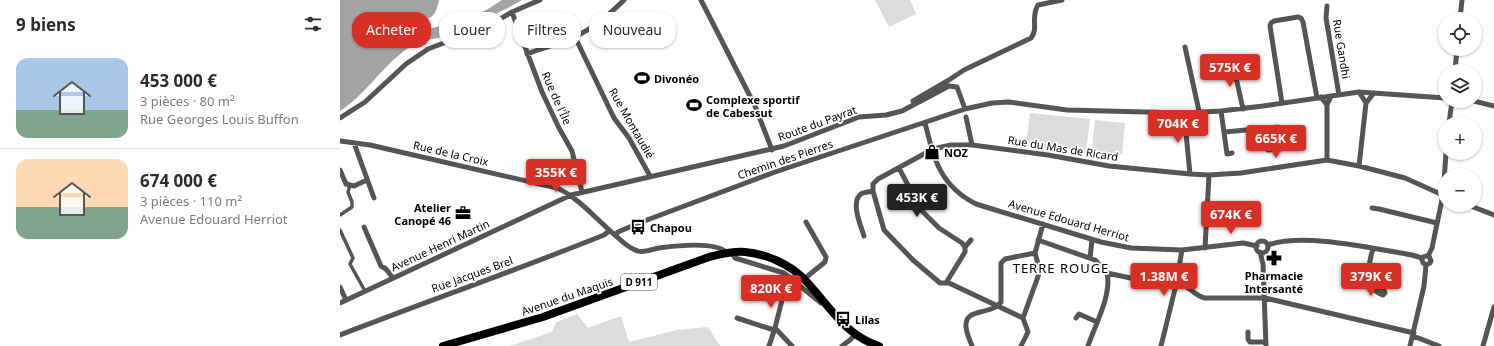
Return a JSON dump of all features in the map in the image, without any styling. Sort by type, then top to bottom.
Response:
[{"type":"main road","name":"Avenue du Maquis","points":[[443,346],[543,317],[709,257],[745,252],[770,258],[791,268],[804,279],[840,322],[855,335]]},
{"type":"main road","name":"D 911","points":[[855,335],[879,346]]},
{"type":"street","points":[[340,118],[365,102],[406,64],[428,49],[488,26],[512,12],[540,0]]},
{"type":"street","points":[[581,33],[613,11],[624,0]]},
{"type":"street","points":[[701,0],[754,106],[770,141],[772,150]]},
{"type":"street","points":[[894,113],[964,70],[1031,38],[1034,32],[1034,12],[1038,6],[1062,0]]},
{"type":"street","points":[[1461,12],[1462,0]]},
{"type":"street","name":"Rue Gandhi","points":[[1327,6],[1326,18],[1339,95]]},
{"type":"street","name":"Rue de l'Île","points":[[512,12],[542,92],[572,151],[582,192]]},
{"type":"street","points":[[1282,103],[1270,26],[1271,22],[1298,17],[1301,18],[1303,22],[1319,97],[1327,105]]},
{"type":"street","points":[[1185,47],[1199,112]]},
{"type":"street","points":[[527,54],[544,48]]},
{"type":"street","name":"Rue Montaudié","points":[[580,48],[614,118],[630,138],[650,176]]},
{"type":"street","points":[[1233,64],[1243,109]]},
{"type":"street","name":"Route du Payrat","points":[[571,195],[650,176],[772,150],[816,135],[859,117],[886,115],[902,111],[949,86],[957,87],[965,106]]},
{"type":"street","points":[[1359,92],[1366,103]]},
{"type":"street","points":[[965,106],[1009,102],[1067,110],[1184,113],[1243,109],[1359,92],[1438,98]]},
{"type":"street","points":[[1359,166],[1366,103],[1374,93]]},
{"type":"street","points":[[1326,160],[1327,105],[1331,96]]},
{"type":"street","points":[[1482,103],[1494,106]]},
{"type":"street","name":"Chemin des Pierres","points":[[615,235],[618,232],[639,223],[775,172],[925,123],[965,106]]},
{"type":"street","points":[[1221,111],[1227,154],[1232,153]]},
{"type":"street","points":[[1184,113],[1190,174]]},
{"type":"street","points":[[966,117],[972,145]]},
{"type":"street","name":"Avenue Edouard Herriot","points":[[925,123],[942,174],[952,188],[964,198],[976,204],[1092,240],[1131,248],[1182,250],[1243,243],[1257,246]]},
{"type":"street","points":[[1225,132],[1278,127],[1280,149],[1268,150]]},
{"type":"street","name":"Rue de la Croix","points":[[340,141],[370,145],[557,188],[571,195],[609,231],[632,249],[639,252],[676,246],[698,245],[719,248],[730,253],[735,258],[784,273],[821,303],[823,301]]},
{"type":"street","points":[[354,143],[374,198]]},
{"type":"street","name":"Rue du Mas de Ricard","points":[[873,191],[874,184],[878,179],[933,149],[951,145],[972,145],[1048,155],[1109,166],[1210,175],[1242,173],[1326,160],[1359,166],[1405,178],[1438,192]]},
{"type":"street","points":[[899,168],[921,210],[939,228],[962,243],[965,247]]},
{"type":"street","points":[[340,170],[346,184],[354,186],[367,180]]},
{"type":"street","points":[[1205,248],[1210,175]]},
{"type":"street","points":[[340,215],[352,207],[352,202],[348,192],[350,185]]},
{"type":"street","points":[[864,236],[855,205],[861,194],[873,191],[884,230],[913,260],[940,283],[949,283],[1023,318]]},
{"type":"street","name":"Avenue Henri Martin","points":[[340,303],[571,195]]},
{"type":"street","points":[[1372,208],[1437,223]]},
{"type":"street","points":[[1482,210],[1494,215]]},
{"type":"street","points":[[1268,245],[1283,240],[1342,243],[1422,258],[1424,256],[1428,256],[1432,248],[1440,212]]},
{"type":"street","points":[[804,279],[825,262],[826,257],[806,222]]},
{"type":"street","points":[[1021,346],[1028,332],[1023,318],[1040,271],[1035,253],[1043,224]]},
{"type":"street","points":[[364,227],[381,266],[386,269],[393,278]]},
{"type":"street","name":"Rue Jacques Brel","points":[[340,335],[440,296],[544,259],[604,235],[609,231]]},
{"type":"street","points":[[341,232],[353,258],[350,264],[365,291]]},
{"type":"street","points":[[946,283],[965,252],[965,247],[971,240]]},
{"type":"street","points":[[1038,240],[1095,260],[1107,273],[1108,278],[1106,293],[1088,346]]},
{"type":"street","points":[[1090,258],[1092,240]]},
{"type":"street","points":[[1248,332],[1248,339],[1250,342],[1266,344],[1263,264],[1257,246],[1261,241],[1266,242],[1268,245]]},
{"type":"street","points":[[1263,264],[1268,245]]},
{"type":"street","points":[[1373,249],[1370,257],[1368,279],[1375,289]]},
{"type":"street","points":[[1161,346],[1176,284],[1182,250]]},
{"type":"street","points":[[1260,252],[1266,252]]},
{"type":"street","points":[[972,346],[965,326],[967,319],[972,314],[994,309],[1001,302],[1001,263],[1005,259],[1035,253]]},
{"type":"street","points":[[1426,265],[1431,262],[1431,259],[1428,256]]},
{"type":"street","points":[[1410,346],[1425,285],[1426,265],[1423,263],[1422,258]]},
{"type":"street","points":[[1107,273],[1149,282],[1176,284],[1191,289],[1200,297],[1205,298],[1265,298],[1413,334],[1439,346]]},
{"type":"street","points":[[769,346],[775,329],[788,276]]},
{"type":"street","points":[[340,287],[346,300]]},
{"type":"street","points":[[1483,346],[1491,331],[1494,307]]},
{"type":"street","points":[[1076,318],[1079,314],[1097,322]]},
{"type":"street","points":[[737,318],[775,329],[792,346]]},
{"type":"street","points":[[842,346],[855,335]]},
{"type":"shaded area","points":[[340,0],[439,0],[436,11],[431,17],[431,12],[352,12],[352,48],[409,48],[391,62],[359,96],[340,111]]},
{"type":"shaded area","points":[[502,0],[522,0],[501,12],[482,12]]},
{"type":"shaded area","points":[[875,0],[910,0],[916,14],[889,27]]},
{"type":"shaded area","points":[[439,27],[439,37],[431,39],[431,28]]},
{"type":"shaded area","points":[[1030,113],[1090,119],[1086,152],[1026,146]]},
{"type":"shaded area","points":[[1095,120],[1125,123],[1122,154],[1092,151]]},
{"type":"shaded area","points":[[577,314],[588,328],[621,316],[629,342],[677,330],[708,327],[720,346],[510,346],[552,332],[556,322]]},
{"type":"place","name":"Divonéo","points":[[642,78]]},
{"type":"place","name":"Complexe sportif de Cabessut","points":[[694,105]]},
{"type":"place","name":"NOZ","points":[[932,152]]},
{"type":"place","name":"Atelier Canopé 46","points":[[463,213]]},
{"type":"place","name":"Chapou","points":[[638,227]]},
{"type":"place","name":"Pharmacie Intersanté","points":[[1274,258]]},
{"type":"place","name":"Lilas","points":[[843,319]]},
{"type":"district","name":"TERRE ROUGE","points":[[1061,268]]}]
